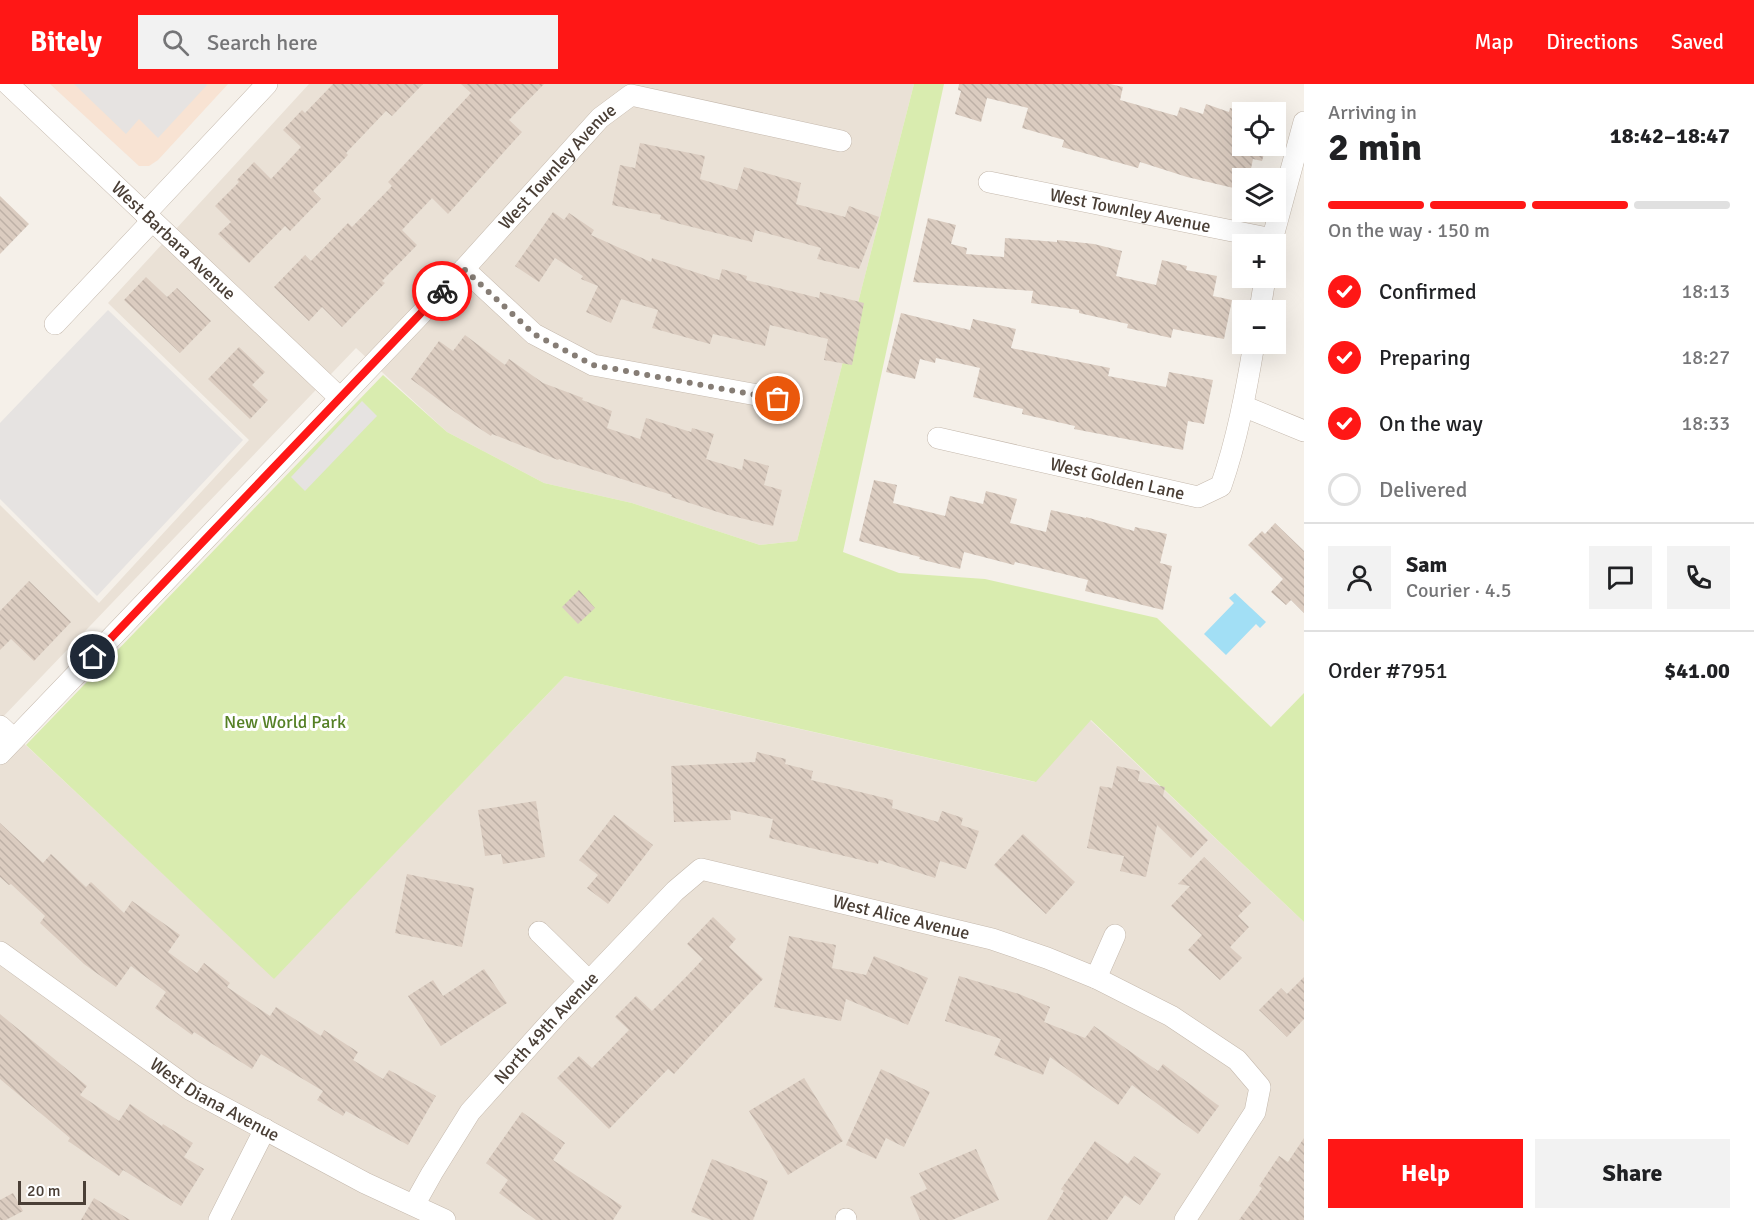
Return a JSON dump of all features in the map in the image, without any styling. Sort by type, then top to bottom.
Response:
[{"type":"street","name":"West Barbara Avenue","points":[[8,84],[340,398]]},
{"type":"street","points":[[55,324],[267,84]]},
{"type":"street","name":"West Townley Avenue","points":[[5,740],[464,269],[600,118],[631,95],[841,141]]},
{"type":"street","points":[[1273,234],[1304,122]]},
{"type":"street","name":"West Townley Avenue","points":[[989,182],[1233,234]]},
{"type":"street","points":[[464,269],[534,334],[593,365],[778,399]]},
{"type":"street","points":[[1252,354],[1243,406],[1304,431]]},
{"type":"street","name":"West Golden Lane","points":[[938,438],[1198,497],[1221,486],[1243,406]]},
{"type":"street","name":"West Alice Avenue","points":[[701,869],[992,939],[1047,958],[1096,978],[1171,1016],[1237,1060],[1260,1087],[1255,1112],[1185,1220]]},
{"type":"street","name":"North 49th Avenue","points":[[414,1205],[470,1112],[589,981],[675,891],[701,869]]},
{"type":"street","points":[[539,932],[589,981]]},
{"type":"street","points":[[1096,978],[1116,935]]},
{"type":"street","name":"West Diana Avenue","points":[[0,952],[191,1090],[364,1183],[445,1220]]},
{"type":"street","points":[[219,1220],[265,1129]]},
{"type":"shaded area","points":[[50,84],[228,84],[158,160],[149,166],[139,166]]},
{"type":"shaded area","points":[[74,84],[207,85],[158,138],[139,119],[126,134]]},
{"type":"shaded area","points":[[309,84],[914,84],[797,541],[760,545],[632,503],[544,483],[447,432],[356,348],[0,720],[0,505],[99,603],[249,440],[108,303]]},
{"type":"shaded area","points":[[108,310],[243,440],[97,596],[0,499],[0,423]]},
{"type":"shaded area","points":[[362,401],[377,416],[305,491],[291,477]]},
{"type":"shaded area","points":[[565,676],[1035,782],[1090,720],[1304,922],[1304,1220],[0,1220],[0,721],[274,978]]},
{"type":"green space","name":"New World Park","points":[[914,84],[944,84],[843,552],[899,573],[985,579],[1157,618],[1271,727],[1304,693],[1304,922],[1091,720],[1036,782],[565,676],[274,979],[26,745],[383,375],[447,432],[544,483],[632,503],[760,545],[797,541]]},
{"type":"water","points":[[1235,593],[1266,622],[1260,628],[1256,624],[1226,655],[1204,634],[1234,603],[1229,598]]},
{"type":"building","points":[[333,84],[423,84],[392,116],[386,111],[313,191],[321,199],[290,231],[285,226],[249,263],[218,234],[231,222],[215,206],[239,182],[237,180],[254,162],[271,179],[301,147],[283,130],[302,110],[305,113]]},
{"type":"building","points":[[461,84],[544,84],[509,120],[522,132],[448,214],[432,198],[402,230],[417,245],[382,281],[385,283],[342,327],[322,307],[309,321],[274,287],[305,255],[311,261],[348,223],[352,227],[392,186],[388,182],[471,93]]},
{"type":"building","points":[[959,84],[1110,84],[1123,87],[1120,100],[1177,116],[1180,107],[1203,114],[1206,104],[1229,112],[1230,108],[1232,108],[1232,156],[1263,156],[1262,161],[1253,159],[1251,168],[1232,168],[1232,188],[1187,177],[1140,162],[1138,168],[1062,147],[1064,140],[1022,128],[1028,108],[987,98],[981,122],[955,114],[961,91],[958,90]]},
{"type":"building","points":[[640,143],[705,156],[700,179],[737,190],[744,167],[801,183],[796,204],[845,217],[849,206],[879,217],[859,269],[817,259],[821,248],[755,230],[752,242],[660,219],[661,215],[612,205],[620,165],[635,168]]},
{"type":"building","points":[[0,196],[29,224],[0,254]]},
{"type":"building","points":[[553,212],[564,220],[569,213],[594,230],[591,235],[651,262],[652,258],[719,280],[722,269],[747,276],[746,280],[819,298],[820,292],[864,303],[852,365],[824,360],[828,339],[770,325],[765,346],[713,334],[710,344],[652,328],[658,310],[621,299],[611,323],[586,312],[598,286],[581,279],[583,276],[555,258],[539,282],[515,266]]},
{"type":"building","points":[[928,218],[956,225],[951,244],[967,248],[966,254],[1004,257],[1005,238],[1094,244],[1122,251],[1116,276],[1156,285],[1162,260],[1187,266],[1186,270],[1217,276],[1213,296],[1232,300],[1224,339],[1173,329],[1171,338],[1127,328],[1128,324],[1079,313],[1079,310],[1031,303],[1033,291],[913,282]]},
{"type":"building","points":[[146,277],[167,297],[177,288],[211,321],[180,353],[124,300]]},
{"type":"building","points":[[901,313],[970,330],[973,319],[1016,329],[1011,348],[1110,368],[1108,376],[1166,387],[1169,372],[1213,380],[1204,424],[1188,421],[1183,450],[1074,429],[1075,426],[1022,414],[1023,409],[973,397],[980,368],[936,358],[935,363],[920,359],[915,379],[886,372]]},
{"type":"building","points":[[465,335],[505,365],[509,359],[543,383],[612,411],[607,428],[640,439],[646,418],[691,432],[692,428],[714,434],[706,459],[742,470],[744,459],[769,466],[764,485],[782,490],[773,526],[724,514],[671,497],[672,495],[558,460],[492,434],[491,436],[411,379],[439,341],[453,351]]},
{"type":"building","points":[[239,347],[265,372],[252,385],[268,400],[250,419],[208,379]]},
{"type":"building","points":[[874,480],[897,485],[893,503],[945,516],[950,496],[983,504],[986,491],[1017,499],[1010,523],[1046,532],[1051,510],[1134,531],[1135,527],[1167,534],[1160,563],[1172,566],[1163,610],[1085,591],[1088,580],[1015,562],[1014,565],[964,552],[960,569],[859,541]]},
{"type":"building","points":[[1275,523],[1304,551],[1304,613],[1291,600],[1286,605],[1271,592],[1283,579],[1248,545],[1262,531],[1265,534]]},
{"type":"building","points":[[29,581],[71,622],[34,661],[11,639],[0,650],[0,611]]},
{"type":"building","points":[[579,590],[595,608],[578,624],[562,607]]},
{"type":"building","points":[[757,752],[786,759],[785,764],[813,771],[811,780],[893,800],[892,808],[938,822],[942,811],[963,818],[961,825],[979,831],[966,869],[940,861],[935,878],[879,860],[878,864],[769,838],[773,819],[730,810],[731,820],[674,822],[671,766],[755,762]]},
{"type":"building","points":[[1117,766],[1140,771],[1138,781],[1165,787],[1163,796],[1208,840],[1191,858],[1157,825],[1146,877],[1120,871],[1124,856],[1087,848],[1100,786],[1112,788]]},
{"type":"building","points":[[536,801],[545,857],[503,864],[501,854],[485,856],[478,810]]},
{"type":"building","points":[[614,815],[653,845],[608,904],[587,888],[598,875],[579,860]]},
{"type":"building","points":[[0,823],[43,863],[51,854],[86,887],[91,882],[124,913],[132,901],[180,935],[168,952],[197,973],[204,963],[230,983],[227,987],[270,1016],[276,1007],[321,1036],[324,1030],[358,1052],[353,1060],[383,1079],[389,1070],[436,1096],[408,1145],[346,1111],[343,1116],[317,1100],[323,1091],[261,1054],[252,1069],[194,1032],[192,1035],[155,1008],[166,992],[131,966],[116,987],[84,964],[40,923],[45,916],[11,884],[9,885],[0,877]]},
{"type":"building","points":[[1023,834],[1075,882],[1046,914],[994,865]]},
{"type":"building","points":[[1204,857],[1251,903],[1238,916],[1249,927],[1230,947],[1242,958],[1220,980],[1188,950],[1202,935],[1171,906],[1190,886],[1178,884]]},
{"type":"building","points":[[407,874],[474,888],[462,947],[395,933]]},
{"type":"building","points":[[713,917],[736,939],[729,947],[763,979],[674,1074],[668,1069],[609,1129],[557,1078],[579,1056],[592,1068],[629,1030],[615,1017],[636,996],[652,1011],[687,976],[703,959],[687,944]]},
{"type":"building","points":[[789,936],[836,945],[832,968],[866,975],[874,956],[928,978],[908,1025],[846,999],[841,1021],[774,1007]]},
{"type":"building","points":[[484,969],[507,1003],[441,1046],[408,996],[433,980],[443,996]]},
{"type":"building","points":[[959,976],[1019,994],[1050,1007],[1044,1022],[1085,1038],[1094,1026],[1158,1071],[1163,1064],[1219,1106],[1198,1134],[1132,1085],[1118,1105],[1050,1057],[1043,1075],[994,1055],[1001,1039],[945,1021]]},
{"type":"building","points":[[1304,977],[1304,1019],[1287,1037],[1259,1010],[1281,988],[1287,994]]},
{"type":"building","points":[[0,1014],[87,1086],[80,1095],[119,1121],[130,1104],[162,1126],[163,1124],[193,1143],[184,1157],[204,1169],[181,1206],[123,1170],[119,1176],[68,1141],[70,1138],[0,1079]]},
{"type":"building","points":[[881,1069],[930,1092],[904,1147],[886,1138],[876,1159],[846,1145]]},
{"type":"building","points":[[804,1078],[843,1141],[788,1175],[749,1111]]},
{"type":"building","points":[[522,1112],[565,1143],[553,1160],[622,1206],[613,1220],[536,1220],[499,1193],[508,1180],[486,1163]]},
{"type":"building","points":[[1304,1138],[1304,1220],[1239,1220],[1262,1188],[1259,1186],[1279,1156],[1288,1162]]},
{"type":"building","points":[[1095,1141],[1128,1164],[1134,1156],[1161,1174],[1140,1205],[1125,1195],[1107,1220],[1047,1220],[1064,1191],[1061,1189]]},
{"type":"building","points":[[976,1149],[999,1200],[952,1220],[920,1220],[910,1197],[927,1189],[919,1173]]},
{"type":"building","points":[[712,1159],[768,1181],[753,1220],[711,1220],[691,1212]]},
{"type":"building","points":[[13,1193],[23,1211],[6,1220],[0,1220],[0,1200]]},
{"type":"building","points":[[94,1198],[130,1220],[81,1220]]},
{"type":"way so far","points":[[442,291],[464,269],[534,334],[593,365],[778,399]]},
{"type":"route","points":[[93,657],[442,291]]}]
